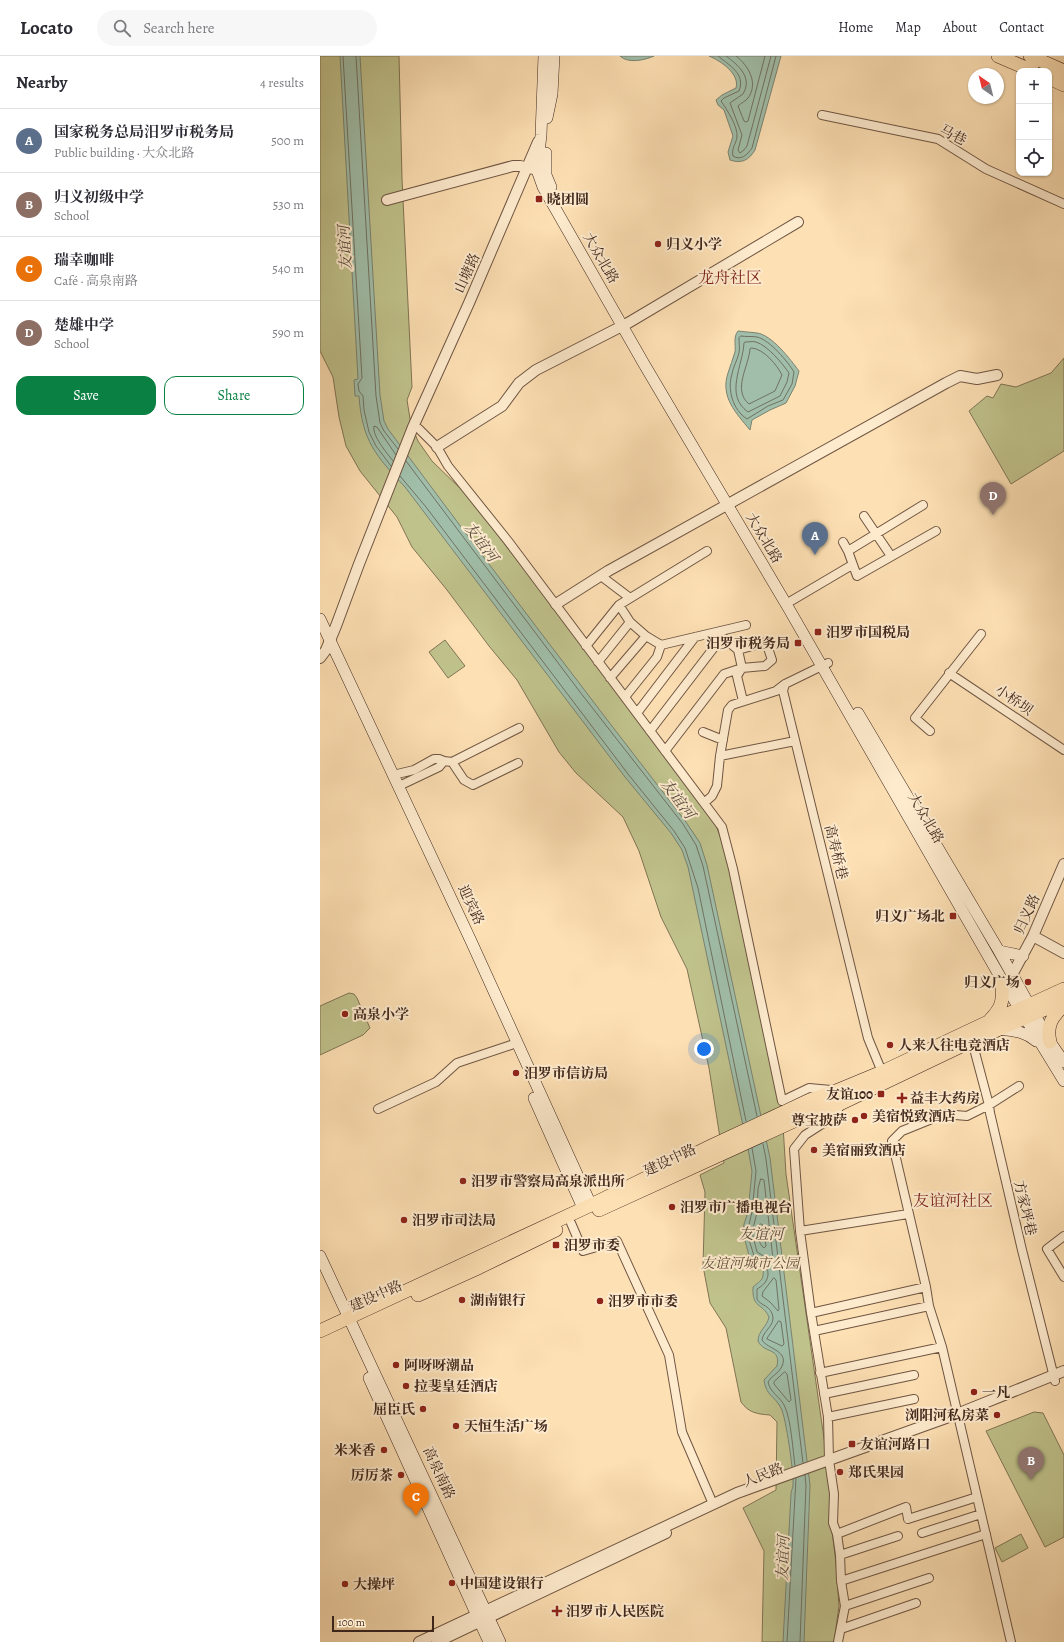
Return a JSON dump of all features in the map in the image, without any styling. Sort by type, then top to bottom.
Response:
[{"type":"main road","name":"大众北路","points":[[544,56],[544,134],[546,169],[549,183],[625,325]]},
{"type":"main road","name":"大众北路","points":[[554,56],[552,94],[544,134],[533,169],[1010,978],[1046,1045]]},
{"type":"main road","points":[[998,56],[1026,68]]},
{"type":"main road","points":[[1030,56],[1064,71]]},
{"type":"main road","points":[[1052,79],[1064,85]]},
{"type":"main road","name":"大众北路","points":[[730,504],[791,601],[825,665],[999,951],[1010,978]]},
{"type":"main road","name":"迎宾路","points":[[320,619],[326,648],[399,786],[475,948],[587,1206]]},
{"type":"main road","name":"迎宾路","points":[[326,648],[344,680],[403,804],[511,1045],[587,1206]]},
{"type":"main road","points":[[999,951],[1023,956]]},
{"type":"main road","points":[[988,1022],[1000,1008],[1010,978]]},
{"type":"main road","points":[[1027,1012],[1064,989]]},
{"type":"main road","points":[[1027,1012],[1064,1001]]},
{"type":"main road","points":[[1064,1005],[1051,1021],[1046,1045],[1064,1081]]},
{"type":"main road","name":"建设中路","points":[[839,1097],[882,1072],[988,1022],[1027,1012]]},
{"type":"main road","name":"建设中路","points":[[320,1340],[347,1323],[716,1144],[839,1097],[972,1041],[999,1029],[1027,1012]]},
{"type":"main road","points":[[999,1029],[1020,1031],[1028,1035],[1046,1045],[1064,1062]]},
{"type":"main road","name":"建设中路","points":[[320,1331],[347,1323],[480,1267],[571,1223],[714,1158],[813,1106]]},
{"type":"main road","points":[[320,1256],[347,1323]]},
{"type":"main road","points":[[320,1273],[347,1323]]},
{"type":"main road","name":"高泉南路","points":[[347,1323],[483,1617],[500,1642]]},
{"type":"main road","name":"高泉南路","points":[[483,1617],[489,1642]]},
{"type":"street","name":"马巷","points":[[822,115],[938,139],[986,169],[1064,204]]},
{"type":"street","name":"山塘路","points":[[411,441],[419,429],[533,169],[544,134]]},
{"type":"street","points":[[387,200],[513,166],[533,169],[549,183]]},
{"type":"street","name":"山塘路","points":[[411,441],[533,169]]},
{"type":"street","points":[[437,447],[502,406],[519,383],[536,370],[625,325],[798,222]]},
{"type":"street","points":[[556,604],[601,576],[946,383],[960,376],[977,379],[998,375]]},
{"type":"street","points":[[419,429],[437,447],[448,466],[556,604],[722,828],[734,869],[782,1101],[809,1088],[839,1097],[833,1117],[805,1135],[794,1149],[800,1231],[810,1313],[828,1417],[825,1465],[834,1494],[833,1523],[837,1534],[840,1555],[841,1582],[845,1606],[838,1642]]},
{"type":"street","points":[[320,664],[411,441]]},
{"type":"street","points":[[848,551],[923,505]]},
{"type":"street","points":[[864,516],[892,556]]},
{"type":"street","points":[[843,542],[857,576],[936,531]]},
{"type":"street","points":[[586,646],[619,605],[707,551]]},
{"type":"street","points":[[791,601],[852,565]]},
{"type":"street","points":[[601,576],[630,598]]},
{"type":"street","points":[[619,605],[630,622],[646,636],[661,645],[695,637],[719,635],[746,625]]},
{"type":"street","points":[[598,662],[630,622]]},
{"type":"street","points":[[930,731],[915,718],[981,634]]},
{"type":"street","points":[[719,635],[738,650],[742,668],[737,676],[743,701]]},
{"type":"street","points":[[650,731],[719,635]]},
{"type":"street","points":[[610,678],[646,636]]},
{"type":"street","points":[[637,713],[695,637]]},
{"type":"street","points":[[665,751],[724,674],[742,668],[765,666],[772,660],[766,642],[738,650]]},
{"type":"street","points":[[624,697],[657,657],[661,645]]},
{"type":"street","points":[[704,803],[712,796],[717,786],[720,756],[728,710],[732,705],[776,691],[786,684],[825,665]]},
{"type":"street","name":"小桥坝","points":[[949,673],[1064,750]]},
{"type":"street","name":"高寿桥巷","points":[[786,684],[783,691],[868,1038],[882,1072]]},
{"type":"street","points":[[399,786],[519,728]]},
{"type":"street","points":[[703,732],[723,740]]},
{"type":"street","points":[[720,756],[795,741]]},
{"type":"street","points":[[393,775],[414,770],[434,759],[439,759],[448,762],[464,780],[473,785],[518,763]]},
{"type":"street","name":"归义路","points":[[1010,978],[1035,937],[1064,864]]},
{"type":"street","points":[[1010,978],[1035,937],[1064,873]]},
{"type":"street","points":[[1035,937],[1064,953]]},
{"type":"street","name":"方家坪巷","points":[[972,1041],[989,1105],[1022,1250],[1058,1378]]},
{"type":"street","points":[[378,1109],[436,1082],[457,1063],[511,1045]]},
{"type":"street","points":[[1011,1642],[942,1347],[929,1306],[926,1287],[892,1141],[902,1131],[944,1114],[967,1116],[989,1105],[1020,1086]]},
{"type":"street","points":[[800,1231],[908,1214]]},
{"type":"street","points":[[571,1223],[583,1251],[617,1241],[669,1355],[682,1432],[713,1504]]},
{"type":"street","points":[[1064,1236],[1047,1249],[1064,1277]]},
{"type":"street","points":[[810,1313],[926,1287]]},
{"type":"street","points":[[814,1331],[929,1306]]},
{"type":"street","points":[[820,1373],[942,1347]]},
{"type":"street","name":"人民路","points":[[483,1617],[737,1493],[781,1480],[958,1418],[1058,1378],[1064,1371]]},
{"type":"street","points":[[824,1394],[914,1375]]},
{"type":"street","points":[[828,1417],[914,1399]]},
{"type":"street","name":"人民路","points":[[483,1617],[781,1480]]},
{"type":"street","points":[[837,1534],[906,1507],[908,1519],[977,1497]]},
{"type":"street","points":[[922,1533],[981,1514]]},
{"type":"street","points":[[841,1582],[986,1534]]},
{"type":"street","points":[[840,1555],[898,1536]]},
{"type":"street","points":[[845,1606],[929,1578]]},
{"type":"street","points":[[841,1629],[916,1603]]},
{"type":"street","points":[[419,1642],[483,1617]]},
{"type":"street","points":[[437,1642],[483,1617]]},
{"type":"green space","name":"友谊河城市公园","points":[[320,56],[399,56],[402,179],[412,387],[407,400],[411,425],[418,441],[432,461],[467,495],[673,764],[715,823],[728,857],[782,1110],[786,1174],[832,1494],[831,1523],[839,1606],[834,1642],[762,1642],[764,1551],[743,1508],[776,1490],[777,1422],[770,1415],[750,1411],[741,1402],[726,1328],[710,1303],[703,1266],[705,1192],[700,1175],[724,1163],[709,1068],[687,969],[661,917],[639,851],[623,817],[576,773],[559,752],[517,680],[412,547],[397,517],[360,471],[346,446],[339,417],[333,377],[320,351]]},
{"type":"green space","points":[[1064,358],[1064,451],[1011,484],[969,411],[987,396],[993,398],[1001,384],[1016,387],[1051,373]]},
{"type":"green space","points":[[445,640],[465,666],[448,678],[429,652]]},
{"type":"green space","points":[[349,993],[354,994],[357,998],[370,1028],[363,1035],[320,1055],[320,1006]]},
{"type":"green space","points":[[1034,1412],[1043,1413],[1064,1455],[1064,1537],[1045,1547],[986,1431]]},
{"type":"green space","points":[[1021,1534],[1028,1548],[1002,1562],[995,1548]]},
{"type":"water","name":"友谊河","points":[[340,56],[360,56],[380,395],[384,421],[388,429],[499,577],[686,822],[700,843],[707,865],[770,1158],[810,1485],[804,1642],[783,1642],[791,1494],[793,1485],[791,1458],[783,1413],[779,1404],[769,1393],[764,1380],[777,1366],[778,1360],[774,1353],[764,1348],[758,1341],[759,1334],[769,1317],[758,1305],[753,1294],[753,1287],[763,1277],[763,1266],[750,1259],[743,1233],[748,1212],[752,1171],[688,867],[682,850],[671,833],[625,777],[405,487],[378,456],[367,436],[363,425],[359,396],[355,396],[354,380],[358,379]]},
{"type":"water","points":[[620,56],[654,56],[632,61]]},
{"type":"water","points":[[709,56],[781,56],[755,150],[748,159],[738,162],[730,160],[728,152],[733,136],[724,110],[718,105],[716,100],[722,95],[736,88],[735,78],[724,65]]},
{"type":"water","points":[[738,331],[757,333],[769,338],[791,360],[799,371],[795,386],[786,403],[752,420],[750,430],[735,411],[726,390],[726,382],[735,352],[735,338]]},
{"type":"place","name":"晓团圆","points":[[539,199]]},
{"type":"place","name":"归义小学","points":[[658,244]]},
{"type":"place","name":"楚雄中学","points":[[993,515]]},
{"type":"place","name":"国家税务总局汨罗市税务局","points":[[815,555]]},
{"type":"place","name":"汨罗市国税局","points":[[818,632]]},
{"type":"place","name":"汨罗市税务局","points":[[798,643]]},
{"type":"place","name":"归义广场北","points":[[953,916]]},
{"type":"place","name":"归义广场","points":[[1028,982]]},
{"type":"place","name":"高泉小学","points":[[345,1014]]},
{"type":"place","name":"人来人往电竞酒店","points":[[890,1045]]},
{"type":"place","name":"汨罗市信访局","points":[[516,1073]]},
{"type":"place","name":"友谊100","points":[[881,1094]]},
{"type":"place","name":"益丰大药房","points":[[902,1098]]},
{"type":"place","name":"美宿悦致酒店","points":[[864,1116]]},
{"type":"place","name":"尊宝披萨","points":[[855,1120]]},
{"type":"place","name":"美宿丽致酒店","points":[[814,1150]]},
{"type":"place","name":"汨罗市警察局高泉派出所","points":[[463,1181]]},
{"type":"place","name":"汨罗市广播电视台","points":[[672,1207]]},
{"type":"place","name":"汨罗市司法局","points":[[404,1220]]},
{"type":"place","name":"汨罗市委","points":[[556,1245]]},
{"type":"place","name":"湖南银行","points":[[462,1300]]},
{"type":"place","name":"汨罗市市委","points":[[600,1301]]},
{"type":"place","name":"阿呀呀潮品","points":[[396,1365]]},
{"type":"place","name":"拉斐皇廷酒店","points":[[406,1386]]},
{"type":"place","name":"一凡","points":[[974,1392]]},
{"type":"place","name":"屈臣氏","points":[[423,1409]]},
{"type":"place","name":"浏阳河私房菜","points":[[997,1415]]},
{"type":"place","name":"天恒生活广场","points":[[456,1426]]},
{"type":"place","name":"友谊河路口","points":[[852,1444]]},
{"type":"place","name":"米米香","points":[[384,1450]]},
{"type":"place","name":"郑氏果园","points":[[840,1472]]},
{"type":"place","name":"厉厉茶","points":[[401,1475]]},
{"type":"place","name":"归义初级中学","points":[[1031,1480]]},
{"type":"place","name":"瑞幸咖啡","points":[[416,1516]]},
{"type":"place","name":"中国建设银行","points":[[452,1583]]},
{"type":"place","name":"大操坪","points":[[345,1584]]},
{"type":"place","name":"汨罗市人民医院","points":[[557,1611]]},
{"type":"district","name":"龙舟社区","points":[[730,278]]},
{"type":"district","name":"友谊河社区","points":[[953,1201]]}]
